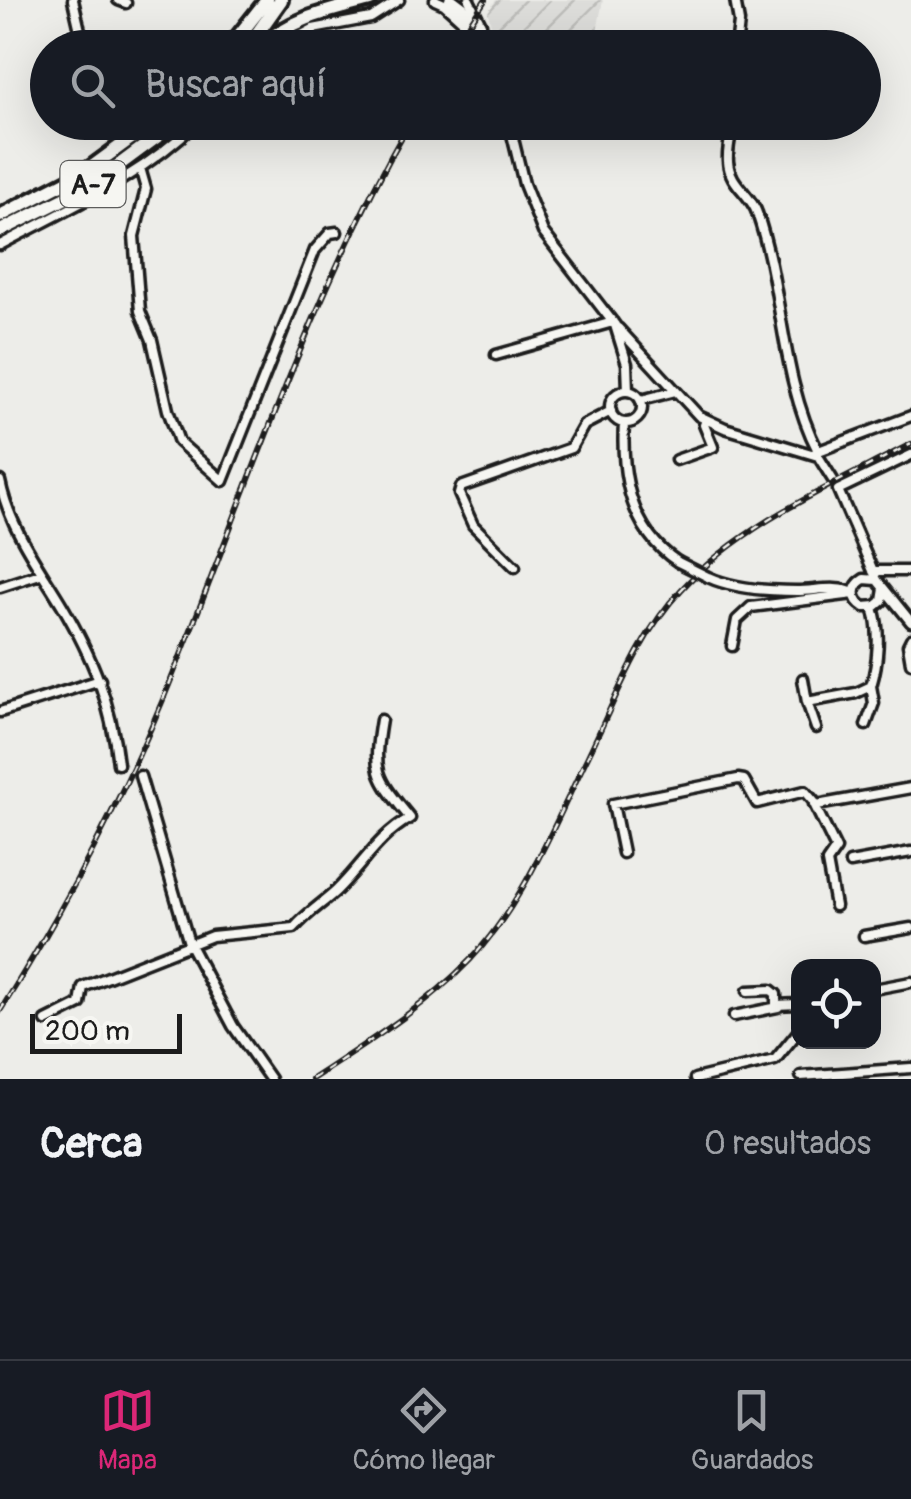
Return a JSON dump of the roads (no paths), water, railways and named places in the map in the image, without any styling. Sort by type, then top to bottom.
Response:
[{"type":"highway","points":[[245,30],[264,0]]},
{"type":"highway","points":[[260,30],[281,0]]},
{"type":"highway","points":[[284,30],[302,18],[370,0]]},
{"type":"highway","points":[[450,0],[464,9],[479,30]]},
{"type":"highway","name":"A-7","points":[[0,216],[85,172],[129,140]]},
{"type":"highway","name":"A-7","points":[[0,232],[92,185],[153,140]]},
{"type":"street","points":[[73,0],[80,30]]},
{"type":"street","points":[[310,30],[371,18],[398,0]]},
{"type":"street","points":[[435,0],[473,30]]},
{"type":"street","points":[[470,0],[483,30]]},
{"type":"street","points":[[735,0],[737,30]]},
{"type":"street","points":[[0,245],[98,196],[175,140]]},
{"type":"street","points":[[513,140],[524,184],[543,232],[614,323],[706,420],[815,452],[911,416]]},
{"type":"street","points":[[731,140],[728,160],[734,180],[756,208],[791,375],[807,430],[815,452],[833,480]]},
{"type":"street","points":[[140,168],[146,189],[134,236],[140,311],[152,340],[179,442],[223,481],[315,250],[330,233],[337,232]]},
{"type":"street","points":[[496,354],[614,323]]},
{"type":"street","points":[[614,323],[627,364],[628,391]]},
{"type":"street","points":[[628,391],[641,400],[676,392]]},
{"type":"street","points":[[628,391],[613,397],[614,418],[634,421],[640,414],[641,400]]},
{"type":"street","points":[[514,567],[473,525],[459,494],[462,487],[571,448],[584,426],[611,411]]},
{"type":"street","points":[[676,460],[714,447],[704,424],[706,420]]},
{"type":"street","points":[[624,422],[622,457],[626,491],[644,525],[678,562],[708,577],[756,588],[841,589],[854,594],[860,604],[901,610]]},
{"type":"street","points":[[911,455],[838,490],[875,576],[911,622]]},
{"type":"street","points":[[0,480],[11,514],[40,574],[60,602],[100,680],[110,705],[118,764]]},
{"type":"street","points":[[785,590],[911,571]]},
{"type":"street","points":[[0,587],[40,574]]},
{"type":"street","points":[[854,594],[860,581]]},
{"type":"street","points":[[866,725],[874,702],[876,606],[884,589]]},
{"type":"street","points":[[732,646],[737,620],[751,607],[854,594]]},
{"type":"street","points":[[911,639],[911,663]]},
{"type":"street","points":[[803,679],[816,728]]},
{"type":"street","points":[[0,712],[100,680]]},
{"type":"street","points":[[807,702],[872,686]]},
{"type":"street","points":[[46,1021],[80,1004],[83,987],[189,943],[212,936],[294,928],[338,889],[390,829],[410,818],[380,780],[376,763],[381,720]]},
{"type":"street","points":[[140,776],[189,943],[233,1026],[270,1079]]},
{"type":"street","points":[[623,853],[613,804],[738,779],[744,780],[757,803],[806,791],[836,849],[827,862],[835,906]]},
{"type":"street","points":[[814,804],[911,788]]},
{"type":"street","points":[[850,863],[911,852]]},
{"type":"street","points":[[864,936],[911,928]]},
{"type":"street","points":[[881,988],[911,982]]},
{"type":"street","points":[[748,991],[771,990],[776,994],[776,1006],[781,1007]]},
{"type":"street","points":[[734,1016],[791,1005]]},
{"type":"street","points":[[695,1079],[774,1060],[791,1040]]},
{"type":"street","points":[[801,1076],[911,1068]]},
{"type":"tunnel","points":[[118,764],[140,776]]},
{"type":"railway","points":[[466,30],[485,0]]},
{"type":"railway","points":[[0,1011],[67,898],[126,782],[162,702],[306,335],[400,140]]},
{"type":"railway","points":[[312,1079],[414,1009],[489,938],[536,863],[640,648],[681,590],[705,566],[760,525],[911,444]]}]
